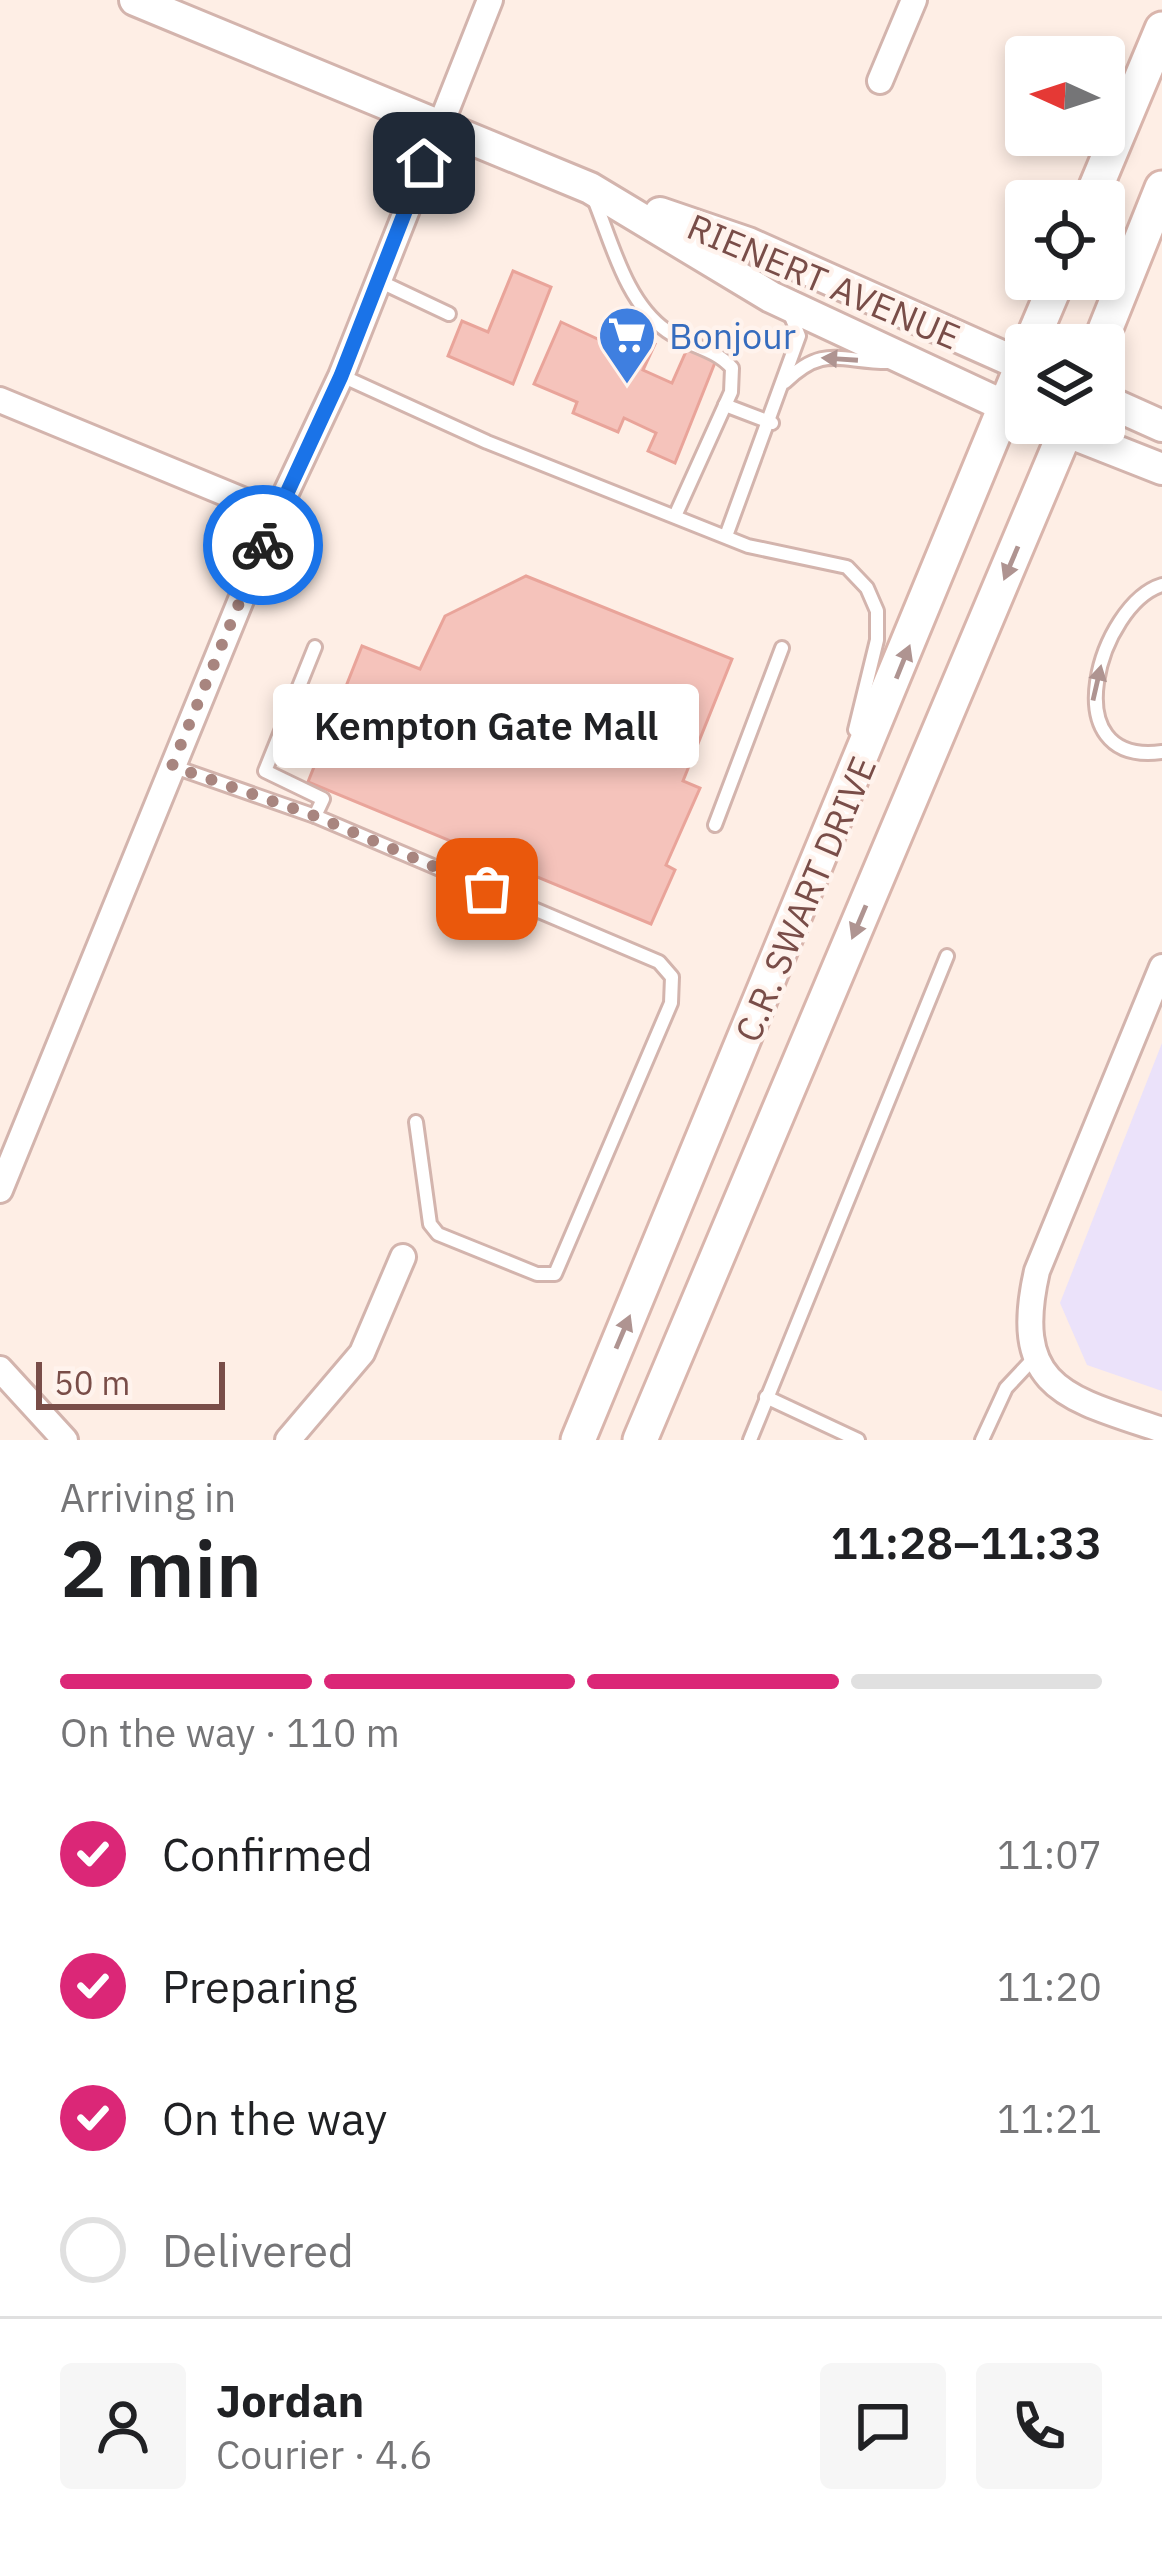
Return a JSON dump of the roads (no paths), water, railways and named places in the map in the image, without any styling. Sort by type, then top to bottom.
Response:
[{"type":"main road","points":[[1099,180],[1162,29]]},
{"type":"main road","points":[[1107,324],[1162,188]]},
{"type":"main road","name":"C.R. SWART DRIVE","points":[[578,1440],[830,840],[1005,439]]},
{"type":"main road","name":"C.R. SWART DRIVE","points":[[640,1440],[1053,444]]},
{"type":"street","name":"RIENERT AVENUE","points":[[135,0],[590,188],[771,297],[1005,407]]},
{"type":"street","points":[[0,1190],[276,514],[341,376],[490,0]]},
{"type":"street","points":[[880,81],[914,0]]},
{"type":"street","name":"RIENERT AVENUE","points":[[620,203],[748,243],[1005,349]]},
{"type":"street","points":[[0,400],[276,514]]},
{"type":"street","points":[[1125,409],[1162,426]]},
{"type":"street","points":[[1103,444],[1162,469]]},
{"type":"street","points":[[1162,967],[1037,1271],[1028,1314],[1035,1357],[1050,1380],[1078,1402],[1162,1430]]},
{"type":"street","points":[[288,1440],[362,1353],[403,1257]]},
{"type":"street","points":[[0,1369],[65,1440]]},
{"type":"lane","points":[[590,188],[646,311],[667,332],[722,357],[732,368],[725,405],[675,516]]},
{"type":"lane","points":[[378,280],[449,314]]},
{"type":"lane","points":[[726,536],[772,423],[800,328],[771,297]]},
{"type":"lane","points":[[784,382],[805,363],[826,356],[905,361]]},
{"type":"lane","points":[[341,376],[487,442],[748,546],[815,556],[847,567],[867,588],[877,611],[877,640],[830,840]]},
{"type":"lane","points":[[725,405],[772,423]]},
{"type":"lane","points":[[1162,585],[1144,592],[1125,617],[1096,678],[1093,705],[1100,728],[1124,749],[1162,752]]},
{"type":"lane","points":[[315,647],[265,771],[322,799],[315,816]]},
{"type":"lane","points":[[715,825],[782,648]]},
{"type":"lane","points":[[172,766],[315,816],[659,962],[672,976],[671,1003],[561,1271],[537,1274],[438,1234],[430,1224],[416,1122]]},
{"type":"lane","points":[[750,1440],[946,956]]},
{"type":"lane","points":[[982,1440],[1006,1388],[1035,1357]]},
{"type":"lane","points":[[766,1397],[858,1440]]},
{"type":"place","name":"Bonjour","points":[[627,386]]},
{"type":"place","name":"Kempton Gate Mall","points":[[487,889]]}]
